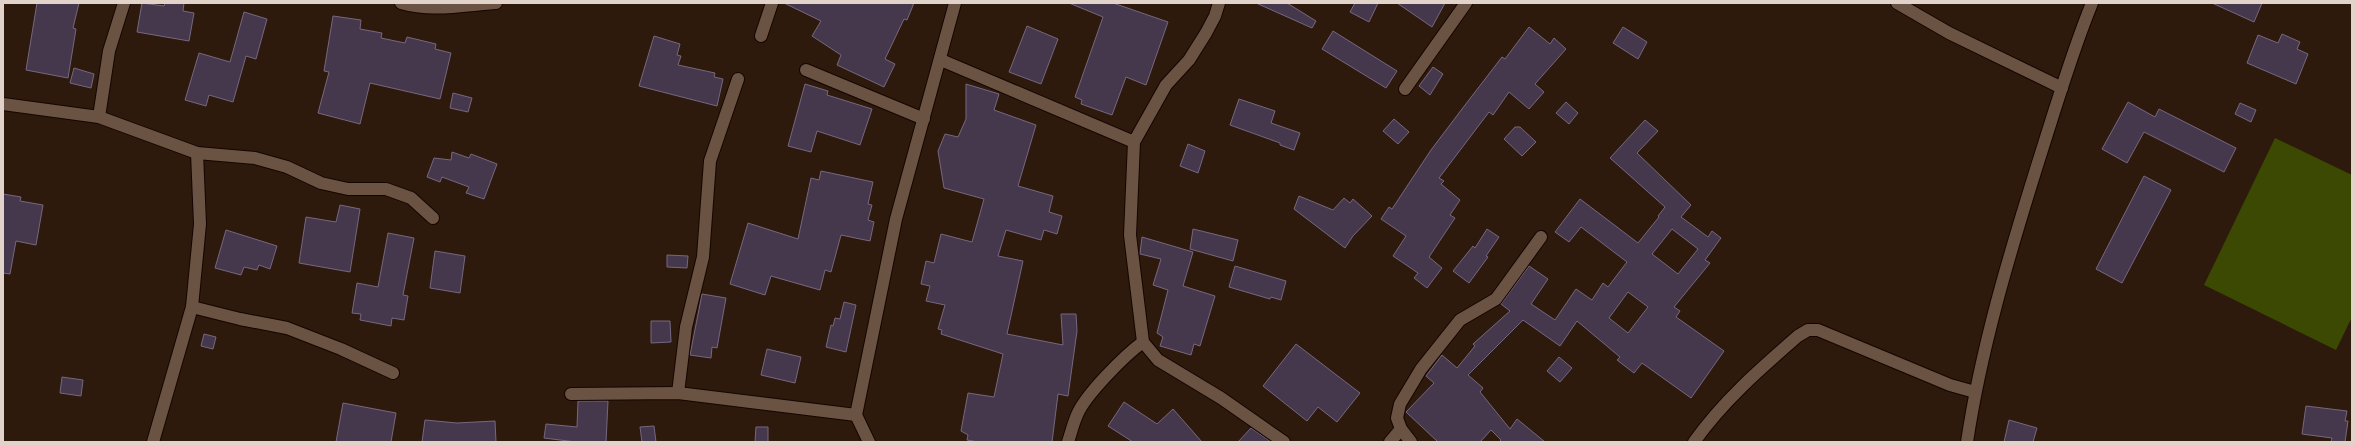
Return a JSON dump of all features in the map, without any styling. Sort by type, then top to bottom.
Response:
[{"type":"street","points":[[99,117],[109,51],[124,3]]},
{"type":"street","points":[[401,3],[412,6],[448,7],[496,3]]},
{"type":"street","points":[[761,36],[772,3]]},
{"type":"street","points":[[869,442],[856,415],[896,219],[941,60],[955,3]]},
{"type":"street","points":[[1219,3],[1215,16],[1206,33],[1189,60],[1166,85],[1134,142],[1130,235],[1143,342],[1158,360],[1221,398],[1284,442]]},
{"type":"street","points":[[1405,89],[1466,3]]},
{"type":"street","points":[[1897,3],[1949,33],[2062,88]]},
{"type":"street","points":[[1967,442],[1974,392],[2003,276],[2075,43],[2092,3]]},
{"type":"street","points":[[941,60],[1134,142]]},
{"type":"street","points":[[806,70],[924,119]]},
{"type":"street","points":[[678,393],[686,327],[703,257],[710,160],[738,79]]},
{"type":"street","points":[[3,104],[99,117],[197,153],[255,158],[288,167],[321,183],[348,189],[386,189],[412,198],[433,218]]},
{"type":"street","points":[[153,442],[192,307],[200,224],[197,153]]},
{"type":"street","points":[[1411,442],[1401,429],[1398,418],[1400,404],[1421,369],[1460,320],[1496,299],[1541,237]]},
{"type":"street","points":[[192,307],[240,319],[287,328],[341,349],[393,373]]},
{"type":"street","points":[[1694,442],[1711,418],[1745,382],[1798,336],[1808,330],[1818,330],[1943,382],[1974,392]]},
{"type":"street","points":[[1068,442],[1077,414],[1086,402],[1128,353],[1143,342]]},
{"type":"street","points":[[572,394],[678,393],[856,415]]},
{"type":"street","points":[[1390,442],[1401,429]]},
{"type":"green space","points":[[2275,138],[2352,175],[2352,317],[2336,350],[2204,285]]},
{"type":"building","points":[[37,3],[79,3],[73,28],[76,29],[68,78],[26,70]]},
{"type":"building","points":[[142,3],[164,6],[165,3],[184,3],[183,11],[194,13],[189,41],[137,32]]},
{"type":"building","points":[[784,3],[914,3],[907,20],[904,19],[885,59],[895,64],[884,87],[837,65],[841,55],[812,36],[821,21]]},
{"type":"building","points":[[1069,3],[1113,3],[1168,22],[1146,85],[1126,77],[1112,115],[1081,104],[1082,100],[1075,97],[1103,17]]},
{"type":"building","points":[[1256,3],[1287,3],[1316,21],[1312,28]]},
{"type":"building","points":[[1355,3],[1378,3],[1369,22],[1350,12]]},
{"type":"building","points":[[1397,3],[1445,3],[1432,27]]},
{"type":"building","points":[[2212,3],[2262,3],[2254,22]]},
{"type":"building","points":[[244,12],[267,19],[256,59],[246,56],[233,102],[209,95],[206,106],[185,100],[199,53],[230,62]]},
{"type":"building","points":[[333,16],[361,20],[360,29],[382,33],[381,38],[405,43],[407,37],[436,44],[435,49],[451,53],[440,99],[370,83],[360,124],[318,113],[329,72],[324,71]]},
{"type":"building","points":[[1027,26],[1058,39],[1041,84],[1009,72]]},
{"type":"building","points":[[1529,27],[1550,44],[1554,38],[1566,49],[1535,84],[1544,92],[1529,109],[1509,92],[1493,115],[1489,112],[1439,178],[1444,181],[1441,184],[1460,200],[1450,215],[1455,218],[1429,257],[1442,268],[1427,288],[1414,278],[1418,273],[1393,256],[1406,236],[1381,219],[1389,207],[1392,209],[1431,150],[1502,57],[1505,59]]},
{"type":"building","points":[[1623,27],[1647,42],[1638,59],[1613,43]]},
{"type":"building","points":[[1333,31],[1397,71],[1386,88],[1322,49]]},
{"type":"building","points":[[2282,34],[2300,42],[2297,49],[2308,54],[2296,84],[2247,63],[2258,35],[2278,43]]},
{"type":"building","points":[[654,36],[680,44],[677,55],[681,56],[678,65],[715,73],[714,77],[723,79],[717,106],[639,86]]},
{"type":"building","points":[[1433,67],[1443,74],[1430,95],[1419,86]]},
{"type":"building","points":[[74,68],[94,74],[91,88],[70,83]]},
{"type":"building","points":[[805,84],[828,91],[827,95],[872,109],[860,145],[817,131],[811,152],[788,146]]},
{"type":"building","points":[[966,84],[999,94],[994,110],[1036,125],[1018,186],[1053,196],[1049,212],[1062,216],[1057,234],[1044,230],[1041,240],[1006,230],[998,256],[1023,261],[1007,334],[1063,345],[1061,314],[1076,314],[1077,331],[1068,396],[1058,394],[1052,442],[978,442],[967,440],[968,435],[961,431],[968,393],[994,397],[1003,354],[941,334],[942,330],[938,329],[945,305],[926,301],[930,286],[921,284],[926,261],[934,263],[941,234],[972,242],[984,199],[944,188],[938,151],[945,134],[958,137],[966,119]]},
{"type":"building","points":[[453,93],[472,98],[468,112],[450,108]]},
{"type":"building","points":[[1239,99],[1275,111],[1271,123],[1300,133],[1294,150],[1280,145],[1280,143],[1230,125]]},
{"type":"building","points":[[1566,102],[1578,113],[1569,124],[1556,113]]},
{"type":"building","points":[[2128,102],[2155,117],[2159,109],[2236,148],[2224,172],[2144,132],[2127,163],[2102,149]]},
{"type":"building","points":[[2240,103],[2256,110],[2251,122],[2235,114]]},
{"type":"building","points":[[1394,119],[1409,132],[1398,144],[1383,131]]},
{"type":"building","points":[[1645,120],[1658,131],[1637,153],[1691,205],[1681,217],[1708,237],[1712,231],[1721,238],[1705,260],[1710,263],[1674,307],[1680,311],[1676,317],[1724,351],[1691,398],[1642,363],[1634,373],[1617,360],[1620,357],[1577,321],[1560,346],[1523,320],[1468,375],[1483,388],[1480,392],[1510,429],[1517,419],[1545,442],[1499,442],[1501,440],[1491,430],[1480,442],[1438,442],[1406,412],[1434,383],[1426,376],[1442,355],[1457,368],[1475,346],[1473,344],[1510,311],[1501,304],[1529,266],[1548,279],[1531,304],[1555,320],[1576,289],[1592,300],[1603,283],[1608,287],[1627,262],[1581,227],[1569,242],[1555,232],[1580,199],[1638,243],[1659,217],[1658,216],[1665,207],[1610,158]],"holes":[[[1672,229],[1698,249],[1678,274],[1652,254]],[[1628,292],[1648,307],[1628,333],[1609,318]]]},
{"type":"building","points":[[1515,127],[1520,127],[1536,142],[1522,156],[1504,139]]},
{"type":"building","points":[[1188,144],[1205,151],[1198,173],[1180,166]]},
{"type":"building","points":[[452,152],[469,158],[471,154],[497,164],[484,199],[466,193],[469,187],[442,177],[440,182],[427,177],[434,158],[451,160]]},
{"type":"building","points":[[821,171],[873,182],[868,204],[872,205],[868,220],[874,222],[870,241],[841,235],[831,272],[825,270],[820,290],[771,276],[765,295],[730,284],[748,223],[798,239],[811,178],[819,180]]},
{"type":"building","points":[[2144,176],[2171,190],[2122,283],[2096,269]]},
{"type":"building","points":[[3,194],[21,197],[20,201],[43,205],[36,245],[16,241],[10,274],[3,273]]},
{"type":"building","points":[[1299,196],[1333,210],[1344,198],[1350,203],[1353,199],[1372,216],[1353,236],[1345,248],[1294,209]]},
{"type":"building","points":[[340,205],[360,209],[350,272],[299,263],[306,217],[336,222]]},
{"type":"building","points":[[1193,229],[1238,240],[1233,261],[1190,249]]},
{"type":"building","points":[[1487,229],[1499,237],[1486,256],[1488,257],[1469,283],[1453,271],[1473,246],[1475,248]]},
{"type":"building","points":[[226,230],[277,246],[270,269],[259,265],[257,270],[244,267],[241,275],[215,268]]},
{"type":"building","points":[[388,233],[414,238],[403,295],[408,296],[404,320],[392,318],[391,326],[360,320],[361,314],[352,313],[357,283],[378,287]]},
{"type":"building","points":[[1142,237],[1193,252],[1183,286],[1215,296],[1200,346],[1194,344],[1191,355],[1160,346],[1163,337],[1157,333],[1168,290],[1153,285],[1161,259],[1140,254]]},
{"type":"building","points":[[435,251],[465,256],[460,293],[430,288]]},
{"type":"building","points":[[667,255],[688,256],[687,268],[667,267]]},
{"type":"building","points":[[1235,266],[1286,281],[1281,300],[1271,297],[1270,299],[1229,287]]},
{"type":"building","points":[[702,294],[726,298],[717,348],[712,347],[711,358],[690,355]]},
{"type":"building","points":[[844,302],[856,305],[846,352],[826,347],[831,325],[833,326],[835,318],[840,319]]},
{"type":"building","points":[[651,321],[670,321],[671,342],[651,343]]},
{"type":"building","points":[[204,334],[216,337],[213,349],[201,346]]},
{"type":"building","points":[[1296,344],[1360,393],[1337,422],[1318,407],[1307,421],[1263,386]]},
{"type":"building","points":[[767,349],[801,357],[795,383],[761,375]]},
{"type":"building","points":[[1559,357],[1572,368],[1560,382],[1547,371]]},
{"type":"building","points":[[62,377],[83,380],[81,396],[60,393]]},
{"type":"building","points":[[578,401],[608,401],[606,442],[576,442],[544,438],[546,424],[577,427]]},
{"type":"building","points":[[1124,402],[1157,424],[1173,409],[1202,442],[1133,442],[1108,426]]},
{"type":"building","points":[[343,403],[396,413],[391,442],[336,442]]},
{"type":"building","points":[[2306,406],[2347,411],[2345,421],[2348,421],[2345,442],[2331,442],[2332,438],[2302,434]]},
{"type":"building","points":[[425,420],[457,423],[495,421],[496,442],[422,442]]},
{"type":"building","points":[[2009,420],[2037,428],[2033,442],[2004,442]]},
{"type":"building","points":[[654,426],[656,442],[642,442],[640,427]]},
{"type":"building","points":[[756,427],[768,427],[768,442],[755,442]]},
{"type":"building","points":[[1251,428],[1270,441],[1271,442],[1238,442]]}]
